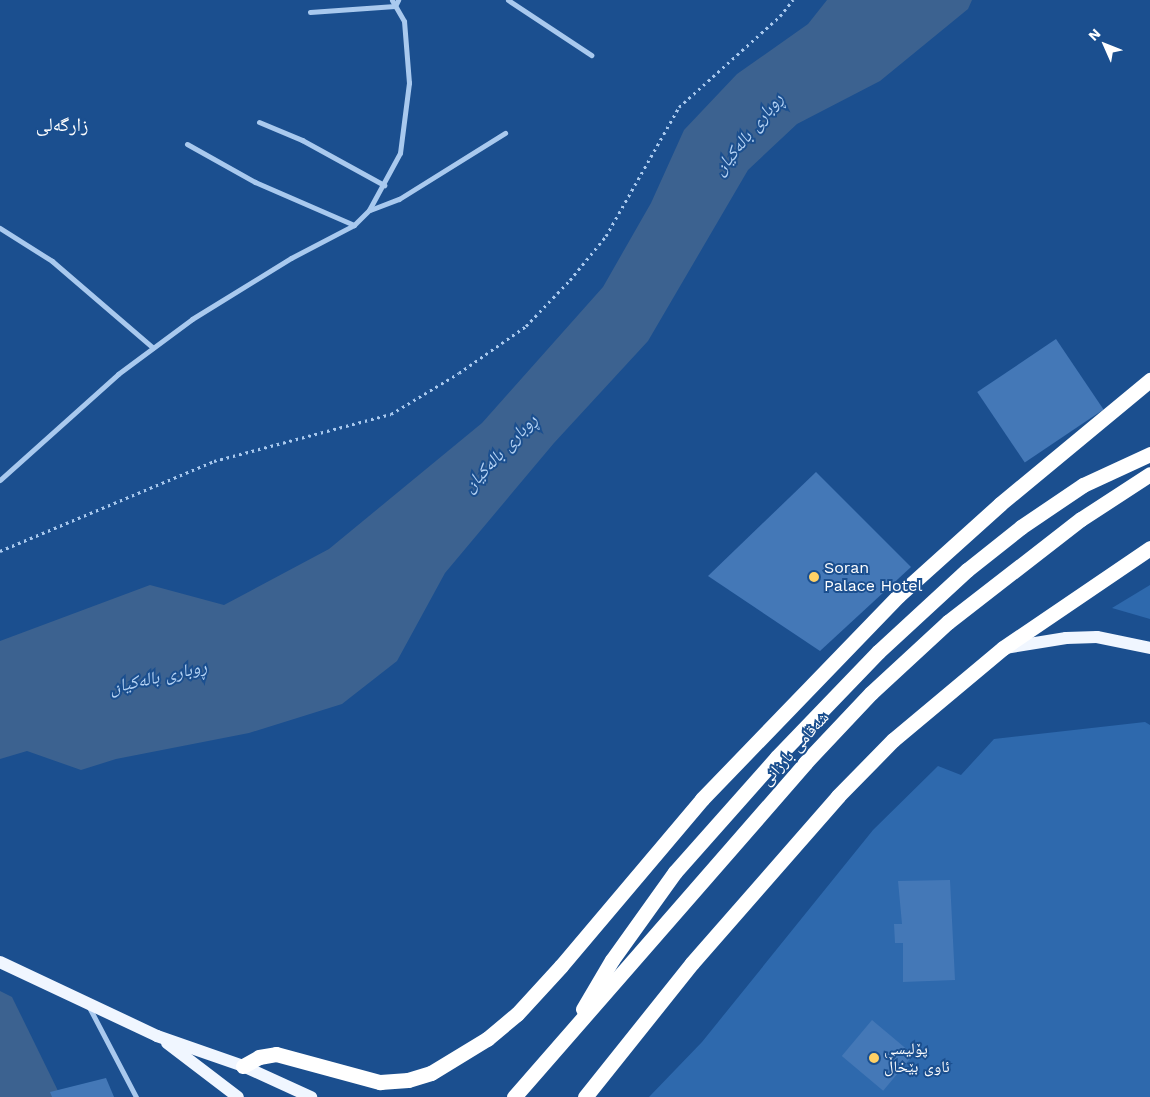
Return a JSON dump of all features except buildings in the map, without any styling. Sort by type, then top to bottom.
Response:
[{"type":"highway","points":[[244,1066],[259,1057],[276,1054],[380,1082],[408,1080],[431,1073],[487,1039],[516,1014],[561,966],[702,799],[898,596],[1000,504],[1150,380]]},
{"type":"highway","points":[[574,1029],[589,996],[675,872],[878,652],[967,570],[1021,527],[1083,485],[1150,454]]},
{"type":"highway","name":"شەقامی بارزانی","points":[[514,1097],[805,763],[871,693],[948,622],[1081,519],[1150,473]]},
{"type":"highway","points":[[585,1097],[692,963],[838,796],[940,698],[1002,648],[1150,548]]},
{"type":"main road","points":[[1002,648],[1066,638],[1097,637],[1150,648]]},
{"type":"main road","points":[[0,962],[85,1000],[157,1036],[244,1066],[311,1097]]},
{"type":"main road","points":[[157,1036],[238,1097]]},
{"type":"street","points":[[0,480],[118,374],[192,319],[291,258],[354,225],[369,210],[400,153],[409,83],[404,21],[397,3],[392,0]]},
{"type":"street","points":[[508,0],[591,55]]},
{"type":"street","points":[[310,12],[397,3]]},
{"type":"street","points":[[259,122],[302,140],[384,185]]},
{"type":"street","points":[[369,210],[399,199],[504,133]]},
{"type":"street","points":[[187,144],[255,182],[354,225]]},
{"type":"street","points":[[0,228],[52,261],[154,348]]},
{"type":"street","points":[[85,1000],[136,1097]]},
{"type":"path","points":[[0,551],[214,461],[391,414],[459,373],[526,326],[570,280],[606,236],[679,108],[780,16],[793,0]]},
{"type":"shaded area","points":[[1150,585],[1150,619],[1112,608]]},
{"type":"shaded area","points":[[1145,722],[1150,725],[1150,1097],[649,1097],[702,1042],[873,830],[938,766],[961,775],[994,739]]},
{"type":"water","name":"ڕوباری بالەکیان","points":[[827,0],[972,0],[968,9],[880,81],[797,124],[748,170],[648,341],[554,443],[445,573],[397,661],[342,704],[249,733],[116,759],[81,770],[27,751],[0,759],[0,641],[150,585],[224,605],[329,549],[482,423],[603,287],[651,203],[684,130],[737,74],[808,24]]},
{"type":"water","points":[[0,991],[12,997],[61,1097],[0,1097]]},
{"type":"place","name":"Soran Palace Hotel","points":[[814,577]]},
{"type":"place","name":"پۆلیسی ئاوی بێخاڵ","points":[[874,1058]]},
{"type":"district","name":"زارگەلی","points":[[62,125]]}]
